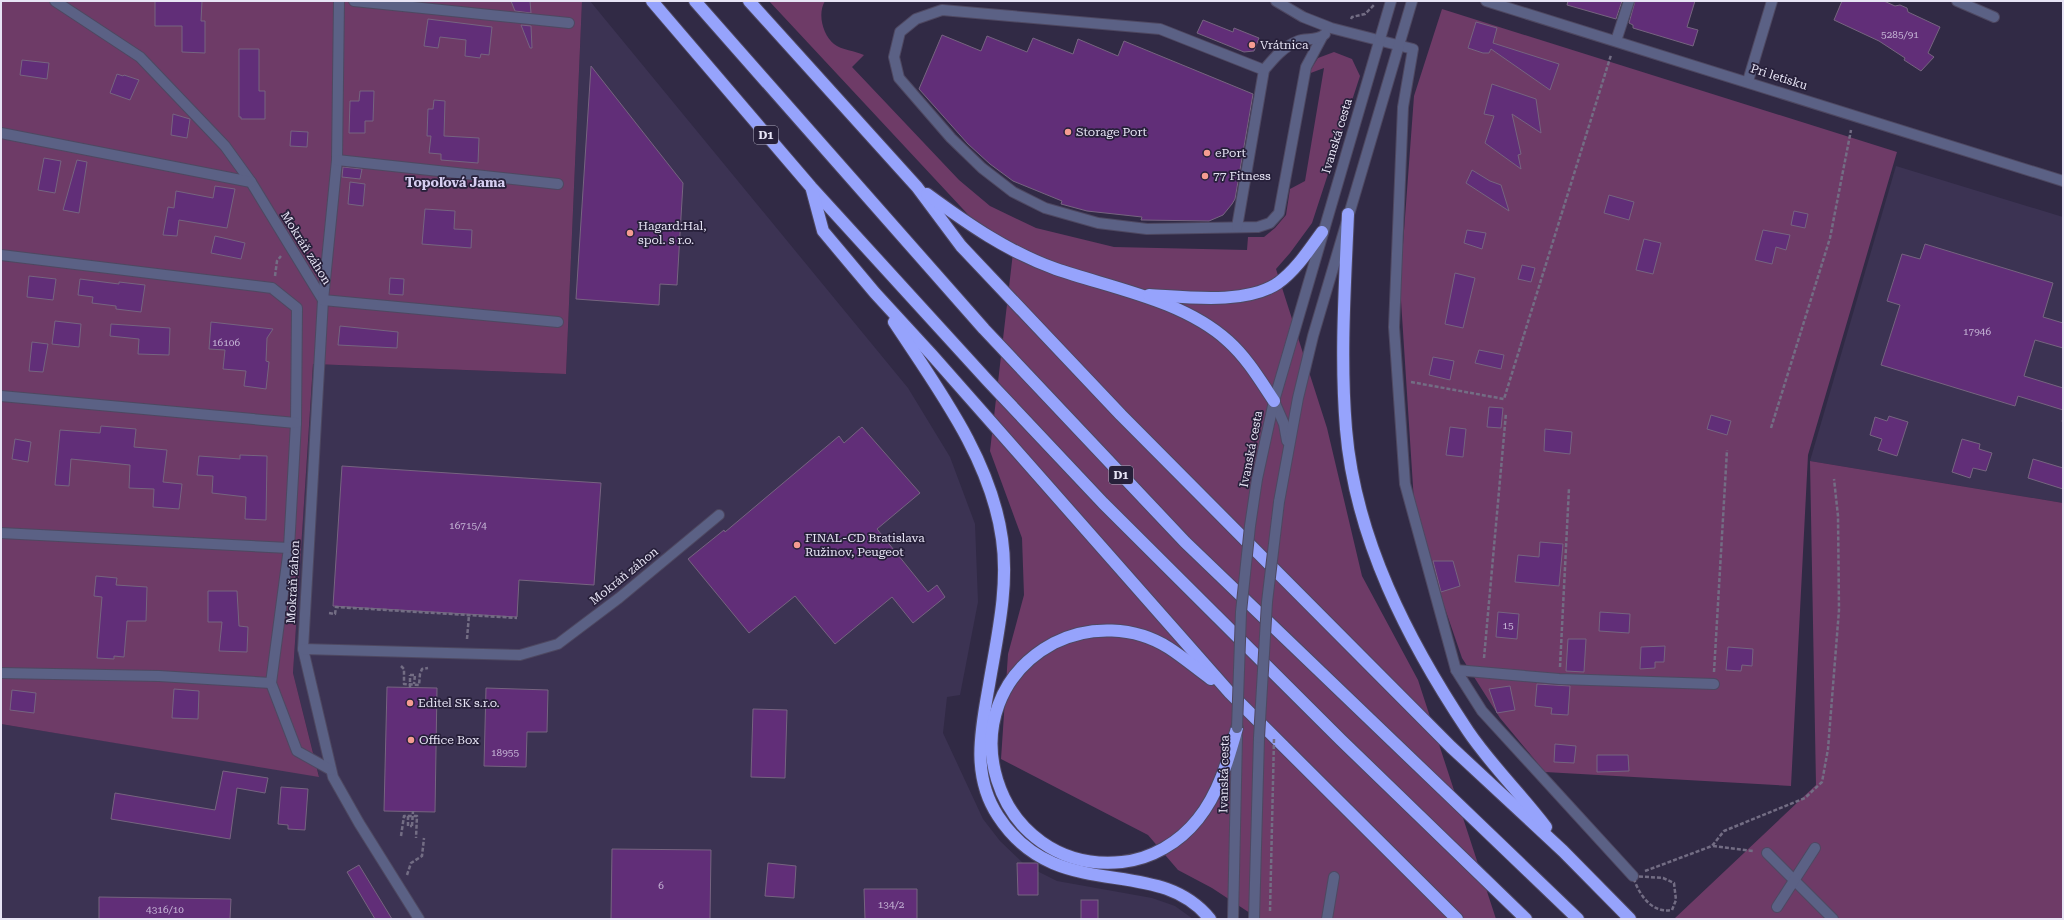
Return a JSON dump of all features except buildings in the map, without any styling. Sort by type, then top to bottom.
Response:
[{"type":"highway","name":"D1","points":[[652,1],[811,187],[988,381],[1114,514],[1330,729],[1526,919]]},
{"type":"highway","name":"D1","points":[[695,1],[984,329],[1185,542],[1535,880],[1578,919]]},
{"type":"highway","points":[[749,1],[917,186],[961,246],[1138,432],[1446,742],[1563,851],[1630,919]]},
{"type":"highway","points":[[917,186],[972,227],[1017,252],[1055,269],[1142,295],[1212,328],[1227,340],[1244,358],[1274,401]]},
{"type":"highway","points":[[811,187],[823,231],[875,293],[932,355],[1230,693],[1457,919]]},
{"type":"highway","points":[[1348,214],[1342,350],[1346,424],[1358,498],[1366,529],[1393,598],[1425,661],[1446,697],[1478,744],[1528,803],[1563,851]]},
{"type":"highway","points":[[1142,295],[1235,297],[1258,292],[1277,284],[1299,264],[1322,232]]},
{"type":"highway","points":[[875,293],[925,370],[968,441],[987,481],[999,518],[1003,541],[1004,587],[985,749],[983,782],[992,806],[1008,830],[1030,850],[1048,862],[1071,870],[1160,886],[1180,894],[1200,908],[1210,919]]},
{"type":"highway","points":[[1230,693],[1169,648],[1155,640],[1133,633],[1112,630],[1078,634],[1047,647],[1031,659],[1017,674],[998,707],[985,749],[993,768],[1000,794],[1014,817],[1036,839],[1058,852],[1086,861],[1111,863],[1139,859],[1151,854],[1167,847],[1188,830],[1198,819],[1217,788],[1237,728]]},
{"type":"street","name":"Mokráň záhon","points":[[55,1],[140,57],[226,146],[251,182],[323,300],[302,649],[331,770],[359,823],[419,919]]},
{"type":"street","points":[[339,1],[337,160],[323,300],[558,322]]},
{"type":"street","points":[[354,1],[569,23]]},
{"type":"street","points":[[1276,1],[1303,17],[1331,28],[1413,48],[1403,107],[1394,327],[1405,484],[1456,670],[1482,711],[1633,876]]},
{"type":"street","name":"Ivanská cesta","points":[[1234,919],[1237,728],[1241,612],[1250,526],[1257,479],[1274,401],[1322,232],[1391,1]]},
{"type":"street","points":[[1254,919],[1264,644],[1272,556],[1288,447],[1313,336],[1412,1]]},
{"type":"street","name":"Pri letisku","points":[[1486,1],[1748,81],[2063,181]]},
{"type":"street","points":[[1616,41],[1629,1]]},
{"type":"street","points":[[1748,81],[1772,1]]},
{"type":"street","points":[[1957,1],[1994,17]]},
{"type":"street","points":[[1264,70],[1160,29],[942,10],[916,19],[900,32],[894,57],[899,78],[951,138],[982,168],[1012,192],[1025,199],[1045,208],[1098,223],[1147,229],[1258,227],[1270,223],[1279,212],[1306,67],[1322,37],[1331,28]]},
{"type":"street","points":[[1237,227],[1264,70],[1279,52],[1298,41],[1322,37]]},
{"type":"street","points":[[1,133],[251,182]]},
{"type":"street","points":[[337,160],[558,184]]},
{"type":"street","points":[[1,255],[272,288],[297,308],[296,422],[289,548],[271,683],[297,750],[331,770]]},
{"type":"street","points":[[1,396],[296,422]]},
{"type":"street","points":[[1274,401],[1284,424],[1288,447]]},
{"type":"street","name":"Mokráň záhon","points":[[302,649],[520,656],[558,644],[619,598],[719,515]]},
{"type":"street","points":[[1,533],[289,548]]},
{"type":"street","points":[[1456,670],[1559,679],[1714,684]]},
{"type":"street","points":[[1,673],[159,676],[271,683]]},
{"type":"street","points":[[1777,907],[1815,848]]},
{"type":"street","points":[[1767,853],[1833,919]]},
{"type":"street","points":[[1327,919],[1334,877]]},
{"type":"path","points":[[1348,32],[1352,17],[1365,14],[1371,10],[1376,1]]},
{"type":"path","points":[[1398,381],[1504,399],[1616,41]]},
{"type":"path","points":[[1771,428],[1830,238],[1854,115]]},
{"type":"path","points":[[272,288],[277,261],[290,247]]},
{"type":"path","points":[[1483,673],[1506,413]]},
{"type":"path","points":[[1714,684],[1727,450]]},
{"type":"path","points":[[1712,846],[1724,831],[1805,798],[1822,782],[1828,749],[1839,610],[1838,516],[1834,479]]},
{"type":"path","points":[[1559,679],[1569,488]]},
{"type":"path","points":[[329,613],[335,614],[336,607],[517,618]]},
{"type":"path","points":[[466,654],[469,615]]},
{"type":"path","points":[[404,669],[404,684],[419,685],[422,669]]},
{"type":"path","points":[[410,688],[410,675],[414,675],[414,684]]},
{"type":"path","points":[[1270,911],[1274,733]]},
{"type":"path","points":[[408,816],[408,826],[412,826],[413,811]]},
{"type":"path","points":[[402,836],[404,816],[417,816],[416,838]]},
{"type":"path","points":[[407,876],[411,863],[422,856],[424,838]]},
{"type":"path","points":[[1633,876],[1712,846],[1767,853]]},
{"type":"path","points":[[1633,876],[1663,878],[1674,883],[1676,900],[1672,910],[1664,912],[1654,909],[1637,888],[1633,876]]},
{"type":"shaded area","points":[[1,1],[582,1],[566,374],[313,364],[293,673],[319,777],[1,724]]},
{"type":"shaded area","points":[[582,1],[590,1],[908,388],[950,457],[975,524],[978,602],[960,695],[947,697],[943,733],[983,819],[1000,841],[1025,865],[1057,881],[1152,898],[1175,906],[1193,919],[1,919],[1,724],[319,776],[293,673],[313,364],[566,374]]},
{"type":"shaded area","points":[[769,1],[825,1],[821,12],[821,18],[824,30],[830,40],[841,48],[864,55],[852,67],[959,180],[990,206],[1036,228],[1114,247],[1247,250],[1248,237],[1264,237],[1275,228],[1286,215],[1290,189],[1305,181],[1324,68],[1308,74],[1318,58],[1334,52],[1352,59],[1360,76],[1312,223],[1276,269],[1327,428],[1362,576],[1418,680],[1496,919],[1259,919],[1212,888],[1178,870],[1148,835],[1001,759],[1008,654],[1024,595],[1022,538],[990,451],[1014,244],[975,222]]},
{"type":"shaded area","points":[[1442,9],[1897,152],[1808,455],[1791,786],[1545,772],[1500,718],[1462,658],[1429,562],[1414,502],[1400,285],[1414,96]]},
{"type":"shaded area","points":[[1896,166],[2063,217],[2063,503],[1810,461]]},
{"type":"shaded area","points":[[1810,461],[2063,503],[2063,919],[1674,919],[1816,785]]},
{"type":"place","name":"Vrátnica","points":[[1252,45]]},
{"type":"place","name":"Storage Port","points":[[1068,132]]},
{"type":"place","name":"ePort","points":[[1207,153]]},
{"type":"place","name":"77 Fitness","points":[[1205,176]]},
{"type":"place","name":"Hagard:Hal, spol. s r.o.","points":[[630,233]]},
{"type":"place","name":"FINAL-CD Bratislava Ružinov, Peugeot","points":[[797,545]]},
{"type":"place","name":"Editel SK s.r.o.","points":[[410,703]]},
{"type":"place","name":"Office Box","points":[[411,740]]},
{"type":"district","name":"Topoľová Jama","points":[[455,182]]}]
